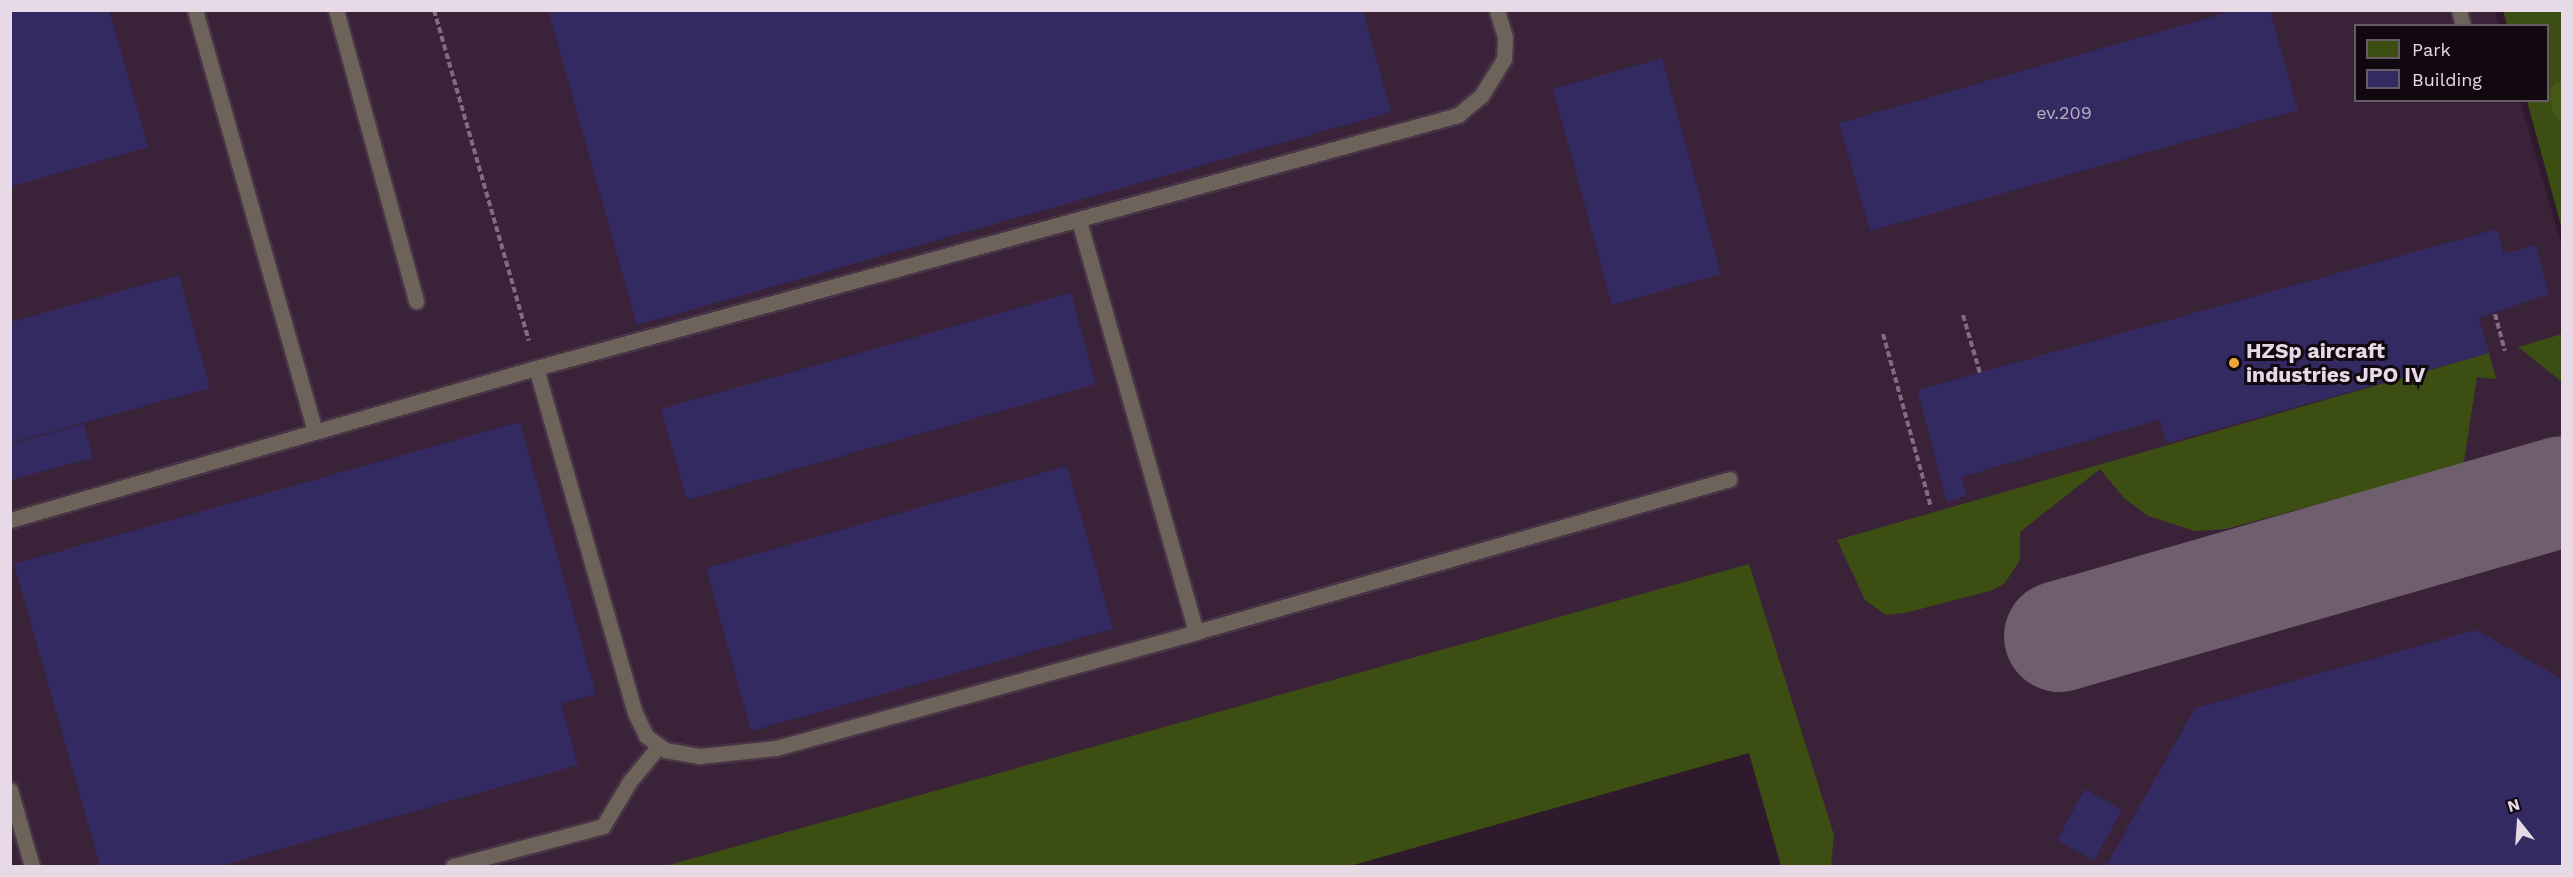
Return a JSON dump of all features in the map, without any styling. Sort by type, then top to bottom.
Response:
[{"type":"lane","points":[[195,10],[315,430]]},
{"type":"lane","points":[[336,10],[416,301]]},
{"type":"lane","points":[[10,520],[536,368],[1079,221],[1458,115],[1481,96],[1504,59],[1505,37],[1497,10]]},
{"type":"lane","points":[[1079,221],[1196,632]]},
{"type":"lane","points":[[536,368],[635,713],[646,736],[659,746],[700,756],[776,748],[1196,632],[1730,479]]},
{"type":"lane","points":[[453,867],[603,826],[630,781],[659,746]]},
{"type":"lane","points":[[10,790],[32,867]]},
{"type":"path","points":[[434,10],[536,368]]},
{"type":"path","points":[[2495,314],[2505,351]]},
{"type":"path","points":[[1963,315],[1980,373]]},
{"type":"path","points":[[1883,334],[1931,507]]},
{"type":"shaded area","points":[[10,11],[2495,11],[2499,24],[2354,24],[2354,102],[2520,102],[2562,247],[2562,866],[1781,866],[1749,753],[665,866],[11,866]]},
{"type":"green space","points":[[2503,11],[2562,11],[2562,229],[2527,102],[2549,102],[2549,24],[2507,24]]},
{"type":"green space","points":[[2557,81],[2562,82],[2562,124],[2552,110],[2550,90]]},
{"type":"green space","points":[[2562,334],[2562,382],[2518,347]]},
{"type":"green space","points":[[2489,353],[2496,379],[2477,377],[2464,461],[2453,475],[2439,481],[2348,496],[2226,529],[2195,531],[2148,516],[2124,498],[2100,469],[2020,532],[2020,560],[2005,583],[1993,590],[1905,613],[1886,615],[1865,600],[1837,540]]},
{"type":"green space","points":[[1749,564],[1834,835],[1831,866],[1781,866],[1749,753],[1350,866],[665,866]]},
{"type":"building","points":[[10,10],[109,10],[148,147],[10,187]]},
{"type":"building","points":[[548,10],[1363,10],[1391,112],[637,325]]},
{"type":"building","points":[[2236,10],[2270,10],[2298,110],[1870,231],[1839,123]]},
{"type":"building","points":[[1662,58],[1721,274],[1612,305],[1553,89]]},
{"type":"building","name":"HZSp aircraft industries JPO IV","points":[[2497,229],[2504,254],[2536,245],[2549,294],[2479,318],[2489,353],[2167,443],[2159,420],[1961,477],[1967,496],[1947,502],[1917,390]]},
{"type":"building","points":[[179,275],[210,388],[10,443],[10,322]]},
{"type":"building","points":[[1071,293],[1096,384],[687,500],[661,409]]},
{"type":"building","points":[[520,422],[596,694],[561,704],[578,765],[220,866],[100,866],[14,564]]},
{"type":"building","points":[[84,424],[93,458],[10,480],[10,444]]},
{"type":"building","points":[[1067,466],[1113,629],[751,731],[706,568]]},
{"type":"building","points":[[2476,630],[2562,679],[2562,866],[2106,866],[2195,708]]},
{"type":"building","points":[[2085,789],[2122,810],[2094,861],[2057,840]]},
{"type":"taxiway","points":[[2059,636],[2562,491]]},
{"type":"place","name":"HZSp aircraft industries JPO IV","points":[[2234,363]]}]
